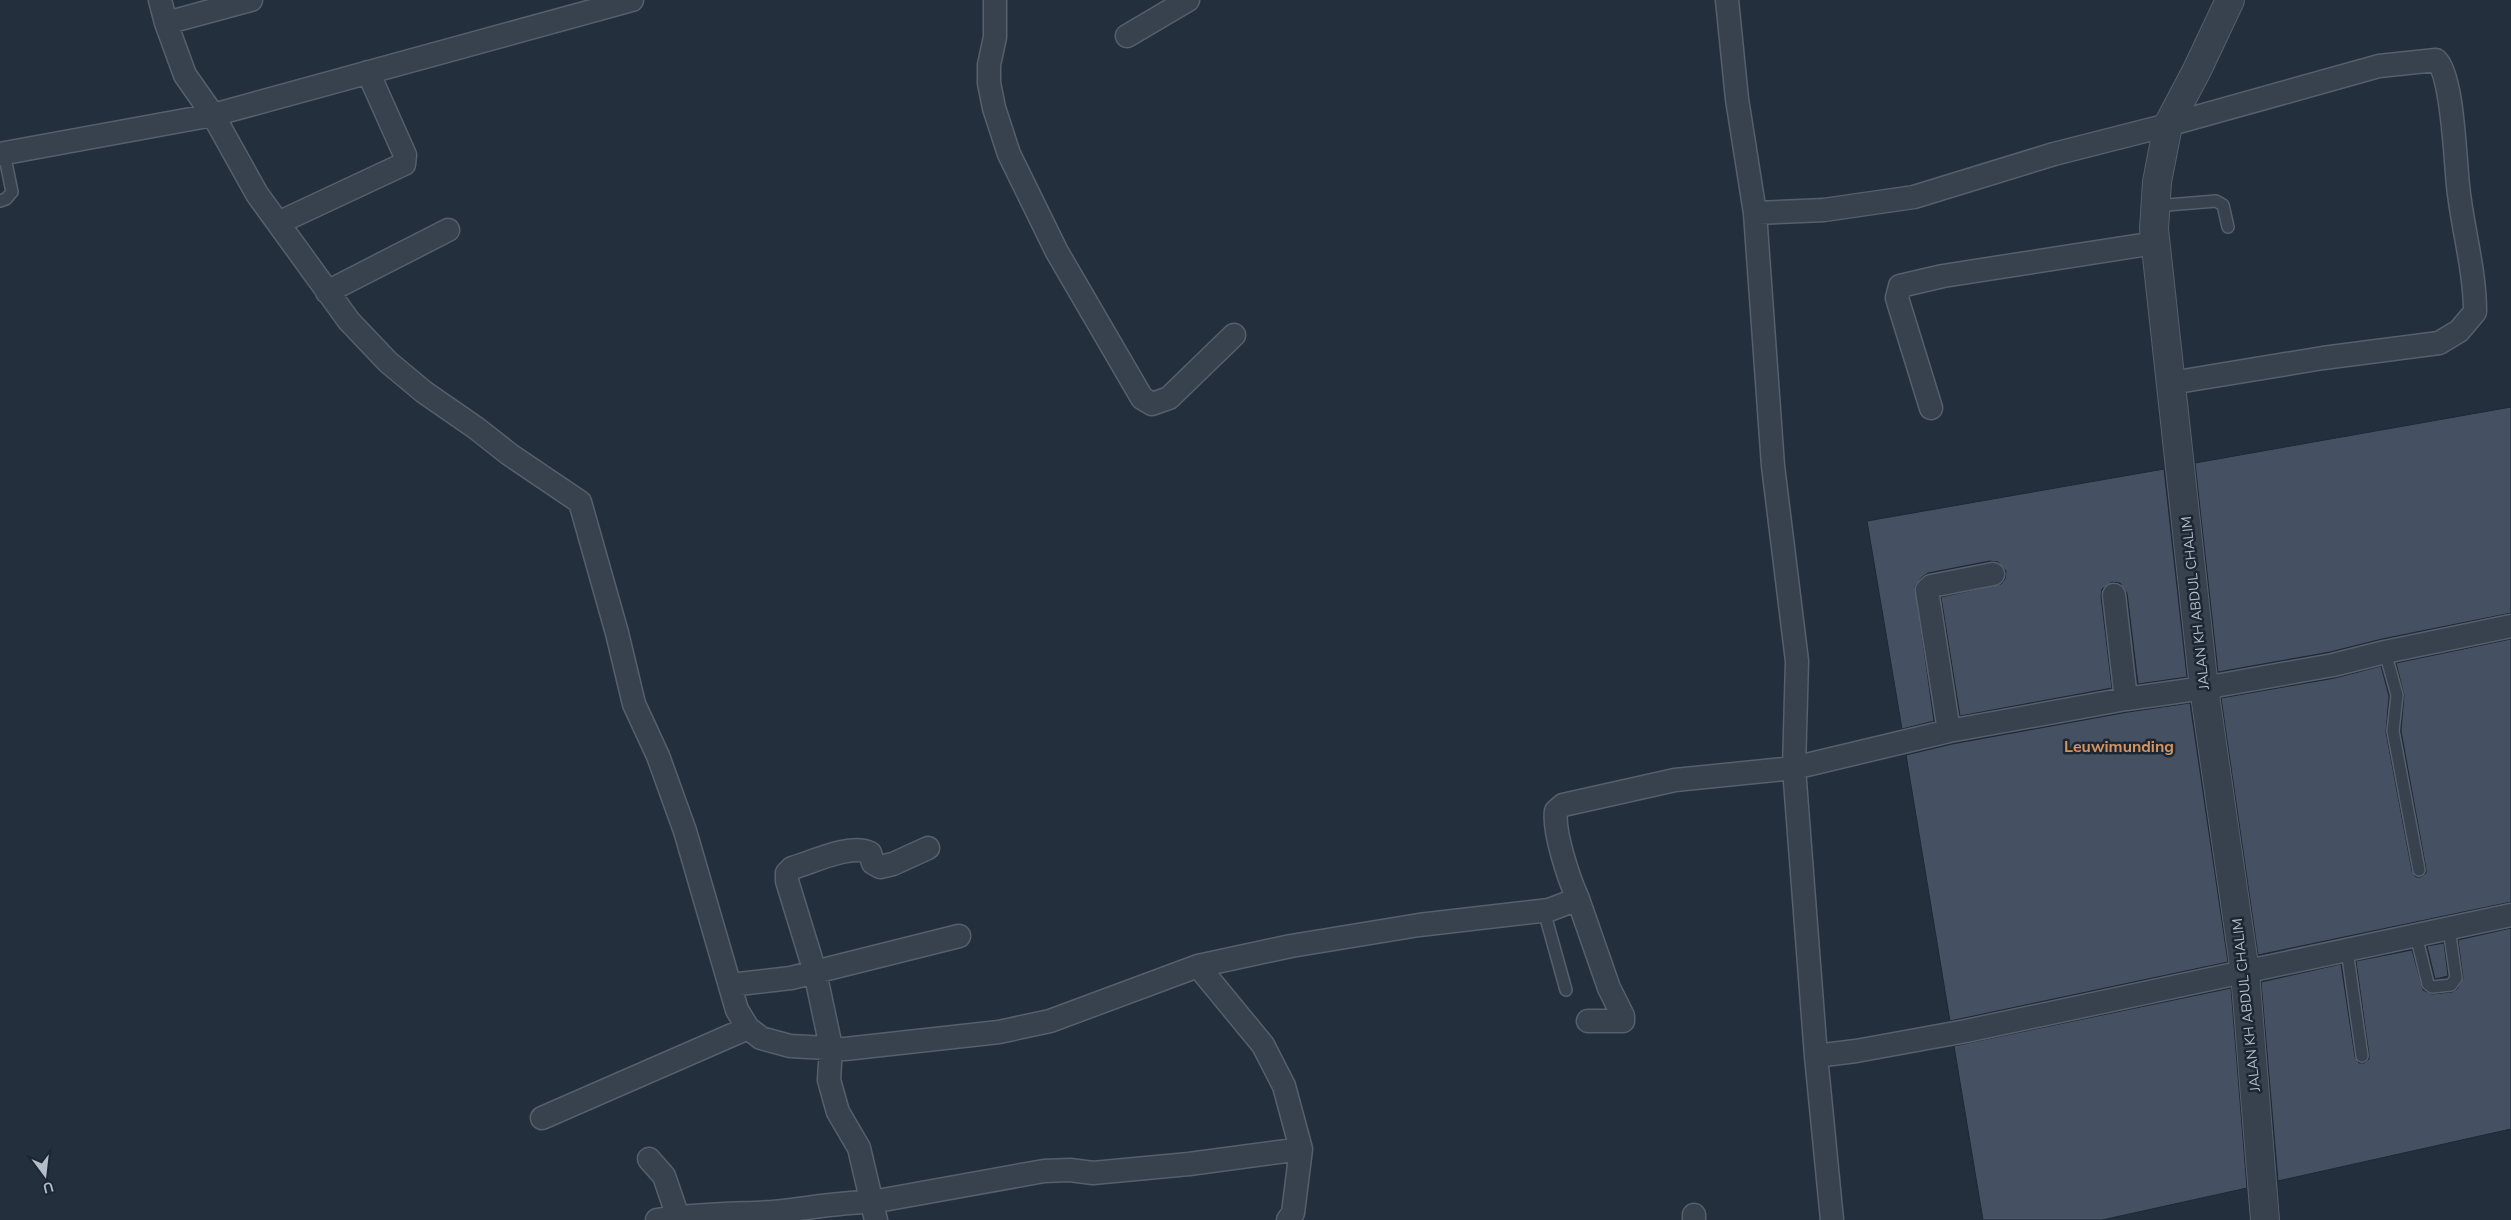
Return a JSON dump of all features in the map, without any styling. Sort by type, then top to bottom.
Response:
[{"type":"street","points":[[160,0],[166,23],[185,75],[213,115],[257,194],[349,321],[388,362],[509,454],[580,502],[617,633],[634,704],[658,756],[685,830],[737,1010],[748,1028],[761,1038],[790,1046],[845,1049],[999,1032],[1050,1021],[1198,966],[1291,946],[1419,925],[1521,914],[1544,910],[1578,900]]},
{"type":"street","points":[[166,23],[251,0]]},
{"type":"street","points":[[2,153],[213,115],[632,0]]},
{"type":"street","points":[[995,0],[995,37],[989,66],[989,83],[994,108],[1009,154],[1057,252],[1142,398],[1152,404],[1169,398],[1234,335]]},
{"type":"street","points":[[1127,36],[1188,0]]},
{"type":"street","points":[[1728,0],[1737,99],[1755,213],[1774,466],[1798,661],[1794,768],[1816,1056],[1832,1220]]},
{"type":"street","name":"JALAN KH ABDUL CHALIM","points":[[2230,0],[2197,70],[2168,125],[2157,182],[2155,243],[2204,688],[2245,972],[2265,1220]]},
{"type":"street","points":[[1755,213],[1824,210],[1914,197],[2054,154],[2168,125],[2379,66],[2436,60],[2440,64],[2447,92],[2459,194],[2475,296],[2475,312],[2459,331],[2439,343],[2323,358],[2171,383]]},
{"type":"street","points":[[278,223],[404,164],[405,155],[368,72]]},
{"type":"street","points":[[327,292],[448,230]]},
{"type":"street","points":[[1931,408],[1896,298],[1900,286],[1942,276],[2155,243]]},
{"type":"street","points":[[1949,731],[1926,590],[1931,586],[1993,574]]},
{"type":"street","points":[[2114,595],[2126,699]]},
{"type":"street","points":[[1588,1021],[1616,1022],[1622,1021],[1623,1016],[1609,988],[1566,863],[1555,820],[1556,811],[1563,805],[1675,780],[1794,768],[1949,731],[2126,699],[2204,688],[2334,665],[2385,652],[2511,626]]},
{"type":"street","points":[[874,1211],[859,1148],[838,1112],[829,1080],[831,1047],[816,972],[787,881],[787,873],[792,868],[846,851],[862,848],[870,853],[873,863],[880,867],[893,864],[928,848]]},
{"type":"street","points":[[1816,1056],[1856,1051],[1966,1031],[2511,915]]},
{"type":"street","points":[[730,985],[791,978],[959,936]]},
{"type":"street","points":[[1198,966],[1263,1045],[1284,1086],[1301,1149],[1293,1213],[1288,1220]]},
{"type":"street","points":[[542,1118],[748,1028]]},
{"type":"street","points":[[649,1159],[664,1176],[668,1218],[774,1212],[844,1202],[874,1211],[1044,1171],[1070,1170],[1093,1173],[1188,1164],[1301,1149]]},
{"type":"lane","points":[[0,201],[6,199],[12,192],[2,153]]},
{"type":"lane","points":[[2155,206],[2216,201],[2223,205],[2228,227]]},
{"type":"lane","points":[[2385,652],[2397,695],[2393,731],[2419,870]]},
{"type":"lane","points":[[1544,910],[1566,990]]},
{"type":"lane","points":[[2416,935],[2428,984],[2432,987],[2452,985],[2456,978],[2449,928]]},
{"type":"lane","points":[[2347,950],[2362,1056]]},
{"type":"building","points":[[2511,407],[2511,613],[2382,639],[2330,652],[2218,672],[2195,463]]},
{"type":"building","points":[[2164,469],[2187,677],[2138,684],[2127,593],[2120,583],[2112,582],[2102,589],[2101,596],[2112,688],[1960,716],[1941,597],[2001,584],[2005,579],[2006,571],[1998,562],[1990,561],[1928,573],[1915,586],[1934,721],[1902,729],[1867,521]]},
{"type":"building","points":[[2511,639],[2511,902],[2258,955],[2221,698],[2335,678],[2381,666],[2389,696],[2386,732],[2412,871],[2416,877],[2421,877],[2426,873],[2426,869],[2401,731],[2404,695],[2396,663]]},
{"type":"building","points":[[2190,703],[2228,962],[1950,1021],[1906,755],[1952,744],[2128,712]]},
{"type":"building","points":[[2511,928],[2511,1129],[2278,1181],[2261,982],[2341,964],[2355,1057],[2359,1063],[2364,1063],[2369,1059],[2369,1055],[2356,961],[2412,950],[2423,990],[2432,994],[2452,992],[2457,989],[2463,978],[2458,940]]},
{"type":"building","points":[[2444,943],[2448,976],[2435,979],[2427,946]]},
{"type":"building","points":[[2231,988],[2247,1188],[2102,1220],[1983,1220],[1954,1046]]},
{"type":"district","name":"Leuwimunding","points":[[2119,746]]}]
